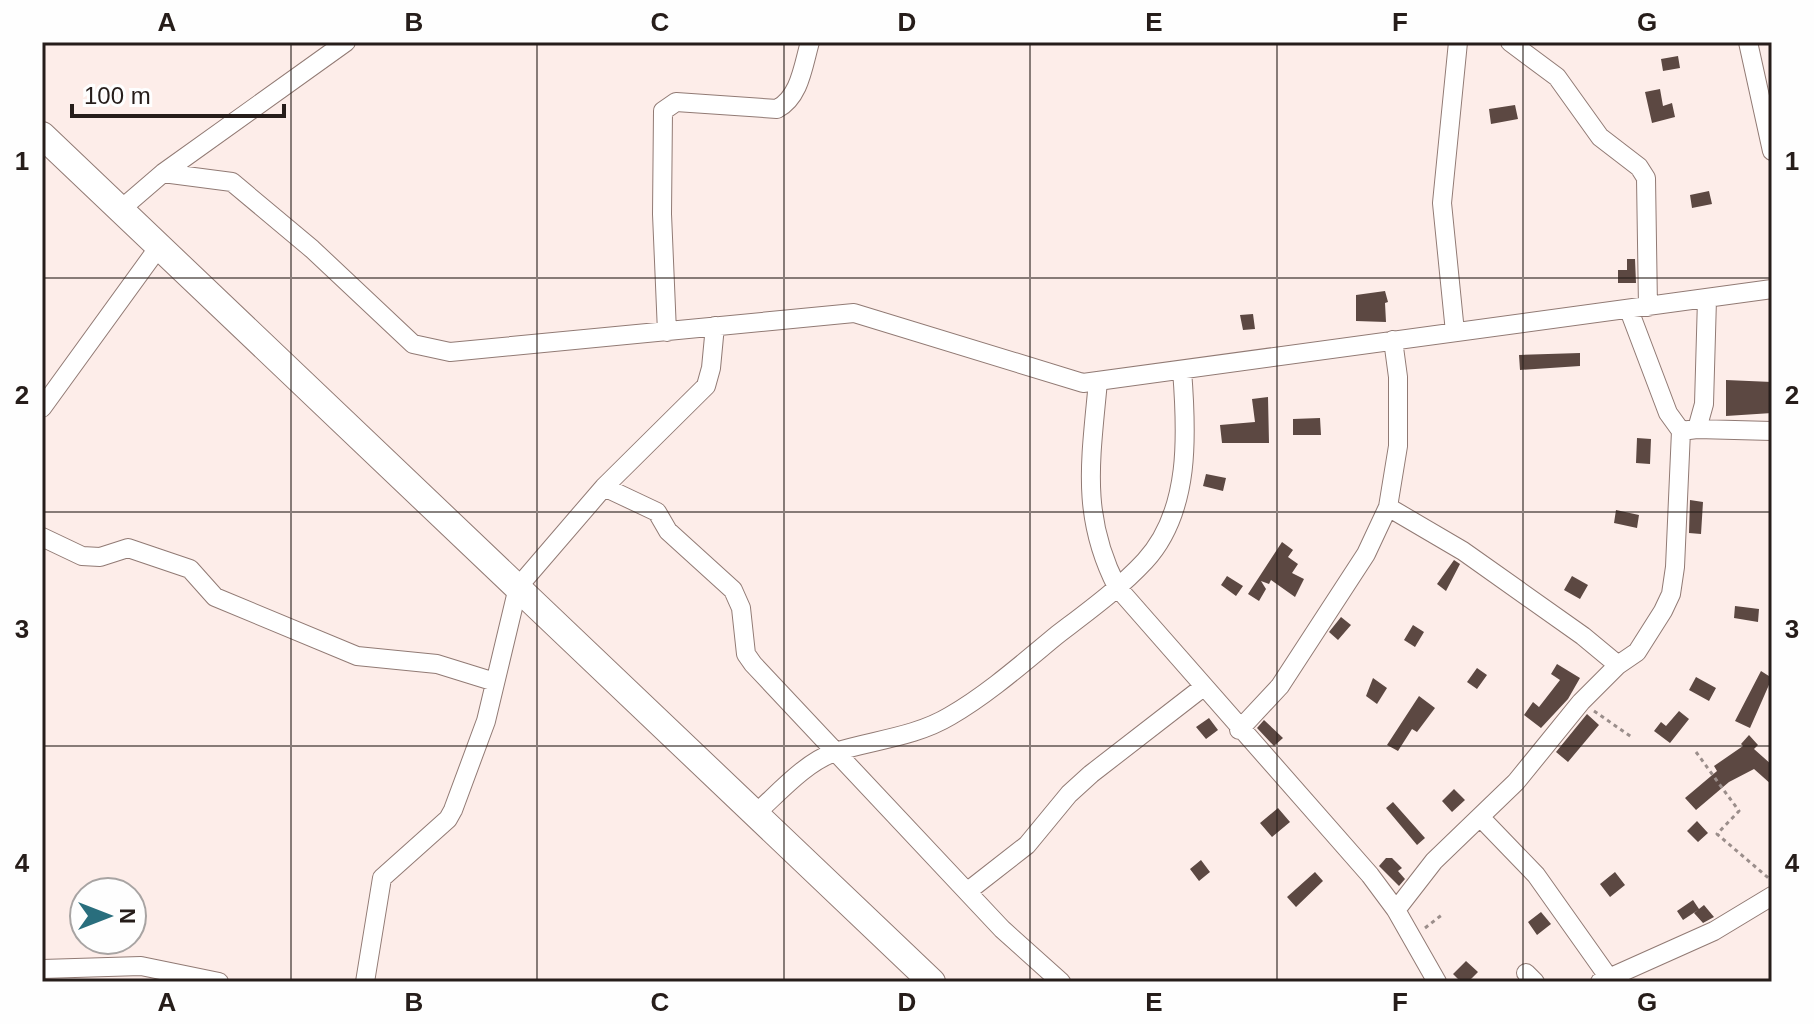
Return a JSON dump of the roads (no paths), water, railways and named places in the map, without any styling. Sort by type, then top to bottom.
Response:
[{"type":"highway","points":[[42,135],[932,982]]},
{"type":"street","points":[[120,210],[163,173],[346,42]]},
{"type":"street","points":[[667,332],[662,214],[663,111],[676,102],[777,109],[788,103],[795,93],[810,42]]},
{"type":"street","points":[[1455,332],[1442,203],[1458,42]]},
{"type":"street","points":[[1510,42],[1557,77],[1600,137],[1639,167],[1646,178],[1648,307]]},
{"type":"street","points":[[1748,42],[1772,151]]},
{"type":"street","points":[[163,173],[232,182],[312,249],[413,344],[472,353],[854,313],[1060,378],[1098,381],[1772,289]]},
{"type":"street","points":[[42,408],[158,248]]},
{"type":"street","points":[[1396,910],[1434,861],[1516,782],[1581,702],[1618,665],[1637,652],[1671,594],[1689,430],[1704,404],[1707,299]]},
{"type":"street","points":[[1629,310],[1668,413],[1689,430],[1772,431]]},
{"type":"street","points":[[365,982],[382,878],[448,819],[486,721],[518,587],[604,487],[706,386],[715,326]]},
{"type":"street","points":[[1239,730],[1280,686],[1366,554],[1388,507],[1394,487],[1399,434],[1398,377],[1393,340]]},
{"type":"street","points":[[754,815],[815,762],[836,752],[880,742],[949,717],[1117,587],[1147,559],[1170,521],[1179,494],[1185,444],[1182,370]]},
{"type":"street","points":[[1098,381],[1088,492],[1101,553],[1117,587],[1202,688],[1370,875],[1396,910],[1437,982]]},
{"type":"street","points":[[604,487],[657,512],[668,531],[733,590],[741,608],[746,654],[1002,929],[1061,982]]},
{"type":"street","points":[[1388,507],[1475,559],[1583,636],[1618,665]]},
{"type":"street","points":[[42,537],[82,556],[100,557],[128,548],[190,569],[215,597],[357,656],[437,664],[495,682]]},
{"type":"street","points":[[968,891],[1027,845],[1069,794],[1091,774],[1202,688]]},
{"type":"street","points":[[1481,818],[1536,875],[1605,980],[1714,931],[1772,896]]},
{"type":"street","points":[[42,969],[141,966],[219,982]]}]
